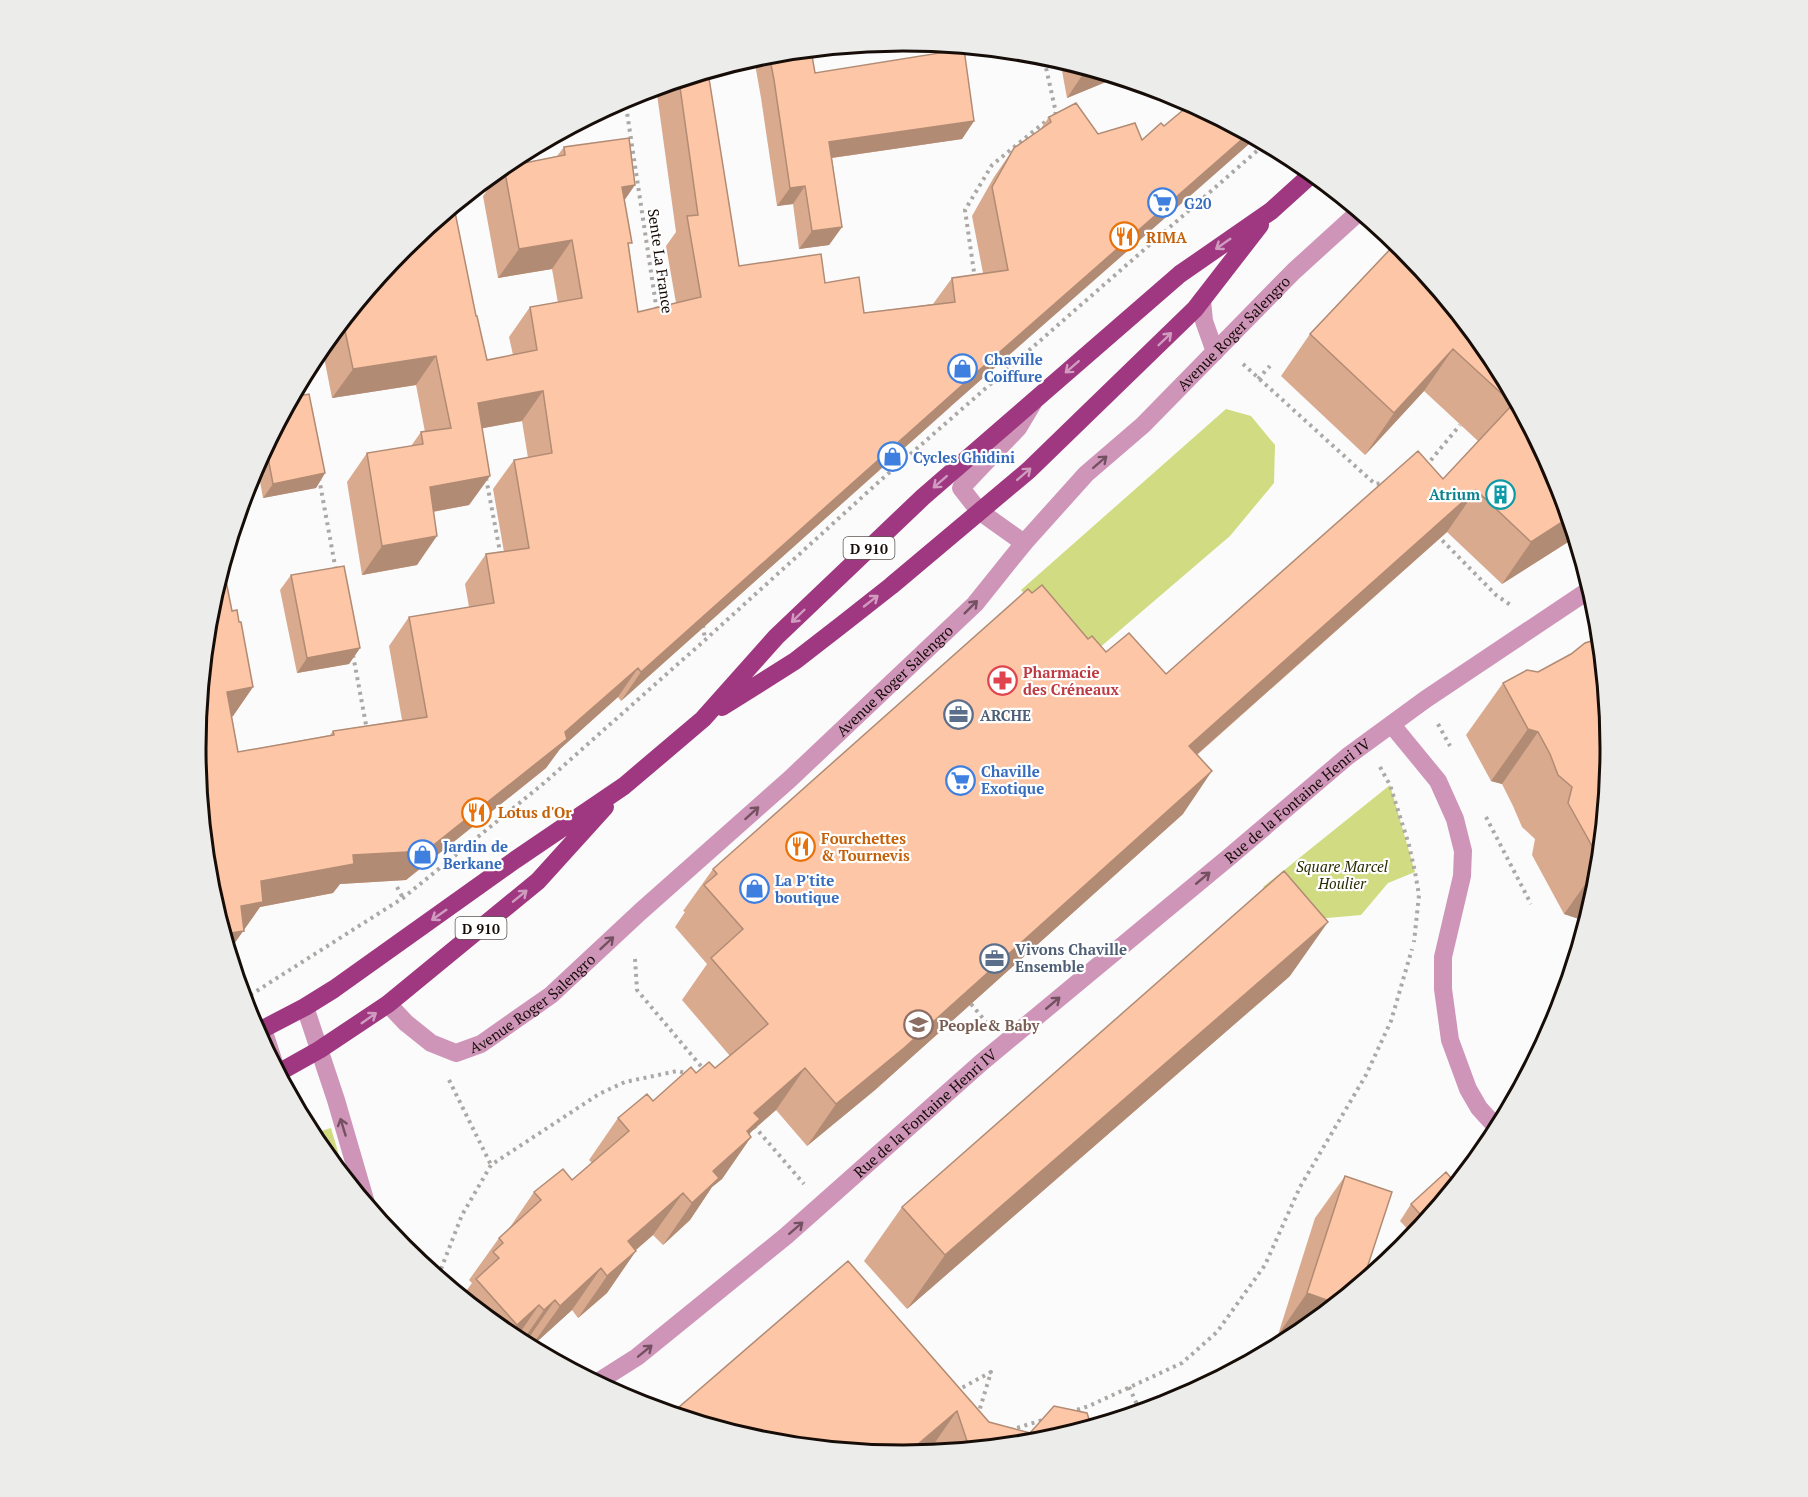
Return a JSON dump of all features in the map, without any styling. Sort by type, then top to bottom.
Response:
[{"type":"main road","name":"D 910","points":[[703,719],[776,637],[923,497],[1180,274],[1271,211],[1306,179]]},
{"type":"main road","name":"D 910","points":[[265,1027],[342,984],[515,860],[624,786],[703,719],[803,655],[891,585],[1029,470],[1195,309],[1271,211]]},
{"type":"main road","name":"D 910","points":[[285,1069],[320,1050],[388,1004],[538,881],[624,786]]},
{"type":"street","name":"Avenue Roger Salengro","points":[[388,1004],[406,1023],[431,1043],[456,1053],[482,1044],[551,995],[640,912],[790,779],[975,604],[1024,543],[1086,474],[1143,425],[1294,272],[1354,216]]},
{"type":"street","points":[[1202,300],[1204,321],[1219,348]]},
{"type":"street","points":[[1024,543],[979,511],[961,488],[1018,428],[1036,399]]},
{"type":"street","name":"Rue de la Fontaine Henri IV","points":[[604,1378],[638,1357],[786,1236],[982,1062],[1367,742],[1426,699],[1584,593]]},
{"type":"street","points":[[1392,725],[1438,781],[1455,819],[1463,851],[1462,876],[1443,957],[1443,989],[1450,1040],[1468,1089],[1479,1108],[1492,1123]]},
{"type":"street","points":[[305,1006],[360,1184]]},
{"type":"path","points":[[975,279],[965,210],[992,165],[1056,113],[1045,65]]},
{"type":"path","name":"Sente La France","points":[[626,109],[658,322]]},
{"type":"path","points":[[252,994],[403,898],[543,783],[882,479],[1260,148]]},
{"type":"path","points":[[1219,348],[1258,379],[1375,484],[1391,483]]},
{"type":"path","points":[[1258,379],[1270,366]]},
{"type":"path","points":[[989,372],[991,384]]},
{"type":"path","points":[[303,395],[305,406]]},
{"type":"path","points":[[1423,470],[1460,425]]},
{"type":"path","points":[[485,473],[503,565]]},
{"type":"path","points":[[318,477],[339,582]]},
{"type":"path","points":[[1436,534],[1496,595]]},
{"type":"path","points":[[702,616],[705,640]]},
{"type":"path","points":[[352,652],[368,735]]},
{"type":"path","points":[[1068,1413],[1089,1406],[1182,1363],[1216,1332],[1265,1265],[1300,1187],[1366,1075],[1392,1021],[1414,942],[1419,895],[1410,845],[1390,785],[1367,742]]},
{"type":"path","points":[[541,772],[543,783]]},
{"type":"path","points":[[397,887],[403,898]]},
{"type":"path","points":[[637,953],[634,962],[637,990],[711,1078]]},
{"type":"path","points":[[431,1043],[491,1165]]},
{"type":"path","points":[[441,1269],[462,1215],[491,1165],[599,1094],[625,1082],[677,1071],[700,1076]]},
{"type":"path","points":[[748,1120],[823,1204]]},
{"type":"path","points":[[952,1393],[991,1372],[977,1418]]},
{"type":"path","points":[[1129,1387],[1138,1405]]},
{"type":"path","points":[[1004,1432],[1047,1419]]},
{"type":"green space","points":[[1226,409],[1251,416],[1275,445],[1274,483],[1230,536],[1084,661],[1021,590]]},
{"type":"green space","name":"Square Marcel Houlier","points":[[1390,785],[1415,872],[1388,883],[1361,915],[1293,921],[1263,887]]},
{"type":"green space","points":[[331,1128],[340,1157],[324,1136],[321,1131]]},
{"type":"building","points":[[946,52],[965,54],[974,121],[829,142],[842,227],[812,231],[805,186],[790,188],[771,64],[812,57],[815,73]]},
{"type":"building","points":[[709,79],[739,266],[821,254],[825,283],[859,277],[864,313],[955,302],[952,278],[1008,270],[992,187],[1014,148],[1051,122],[1049,117],[1076,103],[1098,134],[1135,123],[1142,140],[1161,123],[1164,126],[1183,110],[1243,139],[641,672],[638,668],[565,732],[567,739],[426,851],[353,855],[354,864],[261,881],[263,902],[241,906],[244,931],[231,933],[212,840],[206,748],[212,657],[226,583],[232,611],[237,610],[239,622],[241,622],[253,687],[227,692],[238,752],[334,735],[333,731],[427,717],[409,617],[494,603],[486,554],[529,548],[514,460],[552,453],[543,391],[478,403],[490,476],[430,487],[437,536],[382,546],[367,453],[423,444],[421,432],[451,428],[436,356],[353,369],[345,332],[411,255],[456,214],[487,360],[537,350],[530,307],[582,298],[572,240],[519,249],[506,176],[526,163],[565,155],[564,147],[629,138],[635,185],[622,187],[632,243],[628,243],[638,312],[701,297],[687,216],[698,215],[680,88]]},
{"type":"building","points":[[1390,249],[1457,324],[1507,399],[1453,349],[1394,413],[1310,334]]},
{"type":"building","points":[[309,394],[325,473],[273,484],[269,462],[303,395]]},
{"type":"building","points":[[1511,406],[1530,440],[1563,521],[1531,542],[1476,490],[1189,746],[1212,771],[904,1048],[836,1104],[805,1068],[754,1113],[760,1119],[747,1131],[751,1137],[713,1171],[719,1178],[692,1203],[683,1193],[628,1241],[636,1251],[607,1276],[601,1268],[560,1306],[555,1300],[544,1310],[539,1305],[517,1325],[476,1279],[499,1258],[493,1252],[503,1243],[499,1238],[541,1200],[534,1192],[563,1169],[572,1180],[629,1131],[618,1118],[647,1094],[653,1101],[691,1067],[696,1073],[709,1062],[715,1068],[768,1024],[711,958],[743,929],[704,885],[717,874],[713,869],[1028,589],[1032,593],[1042,585],[1088,639],[1092,636],[1106,652],[1129,633],[1166,674],[1418,451],[1443,479]]},
{"type":"building","points":[[344,566],[360,648],[307,658],[291,575]]},
{"type":"building","points":[[1593,640],[1600,703],[1600,794],[1594,850],[1568,803],[1572,787],[1558,775],[1538,732],[1528,729],[1503,683],[1527,670],[1538,672],[1571,654],[1585,643]]},
{"type":"building","points":[[1284,871],[1328,922],[945,1255],[902,1207]]},
{"type":"building","points":[[1446,1172],[1452,1179],[1421,1215],[1411,1204]]},
{"type":"building","points":[[1345,1176],[1392,1192],[1369,1269],[1330,1301],[1307,1293]]},
{"type":"building","points":[[848,1261],[989,1422],[1030,1433],[1054,1406],[1087,1413],[1090,1421],[1040,1433],[968,1443],[957,1411],[916,1446],[858,1445],[768,1433],[678,1408]]},
{"type":"place","name":"G20","points":[[1163,203]]},
{"type":"place","name":"RIMA","points":[[1125,237]]},
{"type":"place","name":"Chaville Coiffure","points":[[963,368]]},
{"type":"place","name":"Cycles Ghidini","points":[[892,457]]},
{"type":"place","name":"Atrium","points":[[1501,494]]},
{"type":"place","name":"Pharmacie des Créneaux","points":[[1002,681]]},
{"type":"place","name":"ARCHE","points":[[959,715]]},
{"type":"place","name":"Chaville Exotique","points":[[960,780]]},
{"type":"place","name":"Lotus d'Or","points":[[477,812]]},
{"type":"place","name":"Fourchettes & Tournevis","points":[[800,847]]},
{"type":"place","name":"Jardin de Berkane","points":[[422,855]]},
{"type":"place","name":"La P'tite boutique","points":[[754,889]]},
{"type":"place","name":"Vivons Chaville Ensemble","points":[[994,958]]},
{"type":"place","name":"People& Baby","points":[[918,1025]]}]
